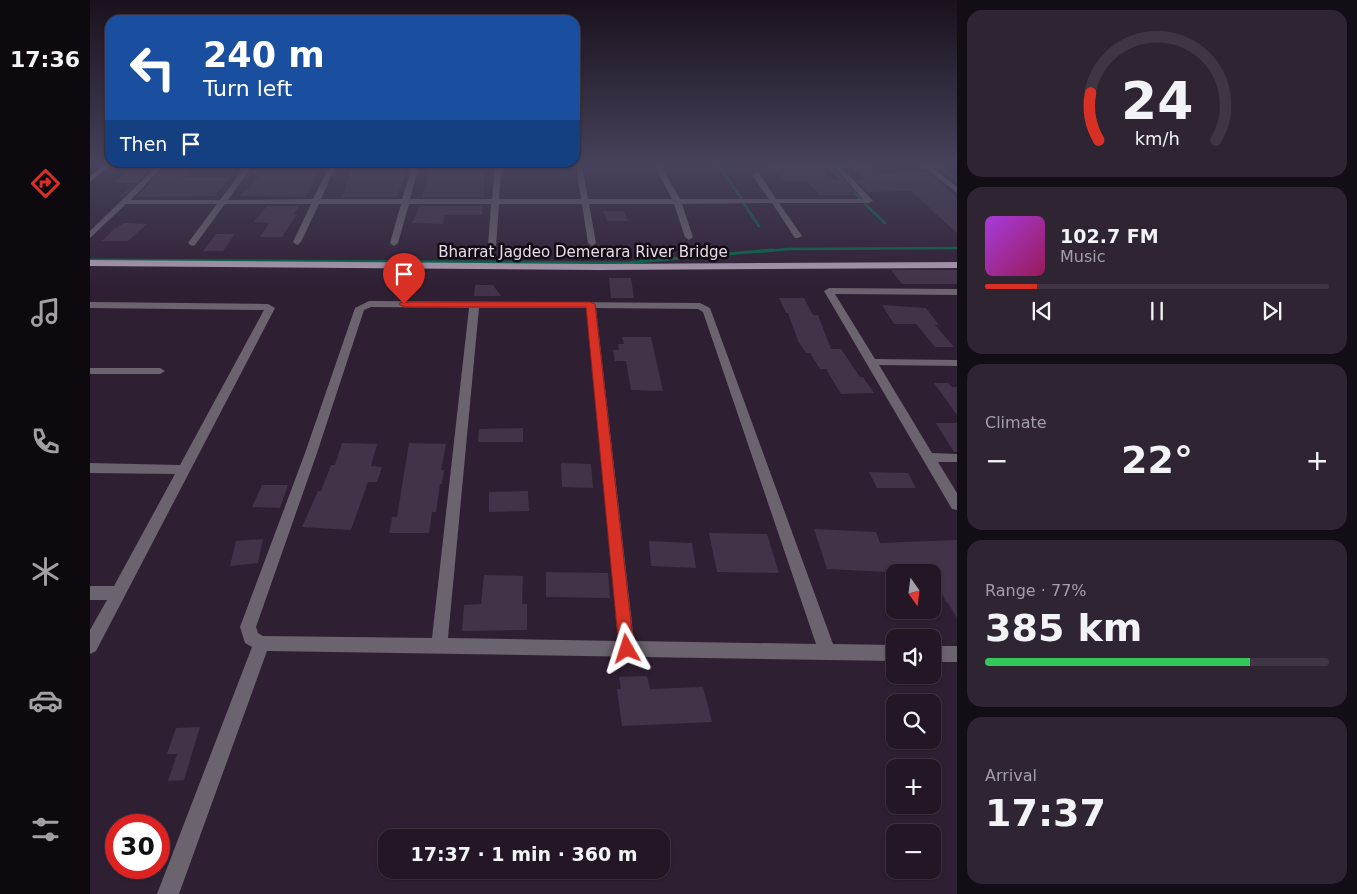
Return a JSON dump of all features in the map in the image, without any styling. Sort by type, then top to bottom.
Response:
[{"type":"main road","name":"Bharrat Jagdeo Demerara River Bridge","points":[[90,256],[598,260],[957,258]]},
{"type":"main road","name":"Bharrat Jagdeo Demerara River Bridge","points":[[90,263],[599,267],[957,265]]},
{"type":"street","points":[[90,236],[121,205]]},
{"type":"street","points":[[192,243],[220,205]]},
{"type":"street","points":[[297,242],[313,205]]},
{"type":"street","points":[[394,243],[405,205]]},
{"type":"street","points":[[492,246],[494,205]]},
{"type":"street","points":[[587,205],[592,243]]},
{"type":"street","points":[[677,205],[689,237]]},
{"type":"street","points":[[775,205],[798,236]]},
{"type":"street","points":[[957,292],[829,290],[957,505]]},
{"type":"street","points":[[827,652],[707,310],[694,305],[590,304],[369,304],[360,308],[311,453],[248,627],[251,638],[262,643],[627,649],[827,652],[886,653]]},
{"type":"street","points":[[439,646],[474,304]]},
{"type":"street","points":[[590,304],[627,649]]},
{"type":"street","points":[[90,305],[270,308],[90,646]]},
{"type":"street","points":[[871,362],[957,363]]},
{"type":"street","points":[[90,371],[160,371]]},
{"type":"street","points":[[929,457],[957,458]]},
{"type":"street","points":[[90,468],[184,470]]},
{"type":"street","points":[[90,593],[118,593]]},
{"type":"street","points":[[168,894],[262,643]]},
{"type":"street","points":[[941,654],[957,654]]},
{"type":"building","points":[[926,205],[957,205],[957,233]]},
{"type":"building","points":[[267,206],[299,206],[294,214],[297,214],[282,237],[260,237],[269,223],[254,222]]},
{"type":"building","points":[[420,206],[483,206],[482,215],[445,215],[443,224],[412,223]]},
{"type":"building","points":[[603,211],[624,211],[628,221],[607,221]]},
{"type":"building","points":[[124,223],[147,224],[128,241],[102,241],[114,229]]},
{"type":"building","points":[[216,234],[235,234],[223,251],[203,251]]},
{"type":"building","points":[[891,270],[957,270],[957,284],[902,284]]},
{"type":"building","points":[[609,278],[631,278],[634,298],[611,298]]},
{"type":"building","points":[[475,285],[493,285],[501,296],[474,296]]},
{"type":"building","points":[[779,298],[804,298],[813,315],[818,315],[831,349],[841,349],[860,377],[863,377],[874,393],[841,394],[826,369],[820,369],[810,353],[806,353],[798,341],[788,313],[786,313]]},
{"type":"building","points":[[882,305],[926,308],[939,325],[935,325],[954,347],[935,347],[916,324],[894,324]]},
{"type":"building","points":[[622,337],[651,337],[663,391],[631,390],[626,361],[615,361],[613,350],[619,350],[618,344],[624,344]]},
{"type":"building","points":[[934,383],[948,383],[952,387],[957,387],[957,415]]},
{"type":"building","points":[[936,423],[957,423],[957,452],[954,452]]},
{"type":"building","points":[[523,428],[523,442],[478,442],[479,429]]},
{"type":"building","points":[[342,443],[377,444],[371,466],[382,467],[377,482],[368,482],[351,530],[302,527],[318,491],[321,491],[331,465],[335,465]]},
{"type":"building","points":[[409,443],[446,444],[441,470],[444,470],[442,484],[440,484],[436,512],[432,512],[429,533],[389,533],[392,517],[397,517]]},
{"type":"building","points":[[561,463],[591,464],[593,488],[562,487]]},
{"type":"building","points":[[869,472],[908,473],[916,488],[877,488]]},
{"type":"building","points":[[262,485],[288,485],[280,508],[252,507]]},
{"type":"building","points":[[528,491],[529,511],[489,512],[489,492]]},
{"type":"building","points":[[814,529],[876,532],[880,543],[957,540],[957,618],[941,592],[941,564],[886,564],[886,572],[827,569]]},
{"type":"building","points":[[709,533],[767,534],[779,573],[717,572]]},
{"type":"building","points":[[263,539],[258,563],[230,566],[236,541]]},
{"type":"building","points":[[649,541],[692,543],[696,568],[651,566]]},
{"type":"building","points":[[546,572],[608,573],[610,598],[546,597]]},
{"type":"building","points":[[484,575],[523,576],[522,604],[527,604],[527,630],[462,631],[464,605],[481,604]]},
{"type":"building","points":[[647,676],[650,689],[703,687],[712,722],[622,726],[617,689],[621,689],[619,677]]},
{"type":"building","points":[[200,727],[184,780],[168,781],[177,754],[167,754],[176,728]]},
{"type":"waterway","points":[[744,205],[759,226]]},
{"type":"waterway","points":[[866,205],[885,223]]},
{"type":"waterway","points":[[757,252],[788,249],[957,248]]},
{"type":"waterway","points":[[90,260],[625,263],[772,250]]},
{"type":"route","points":[[404,304],[590,304],[627,649]]}]
